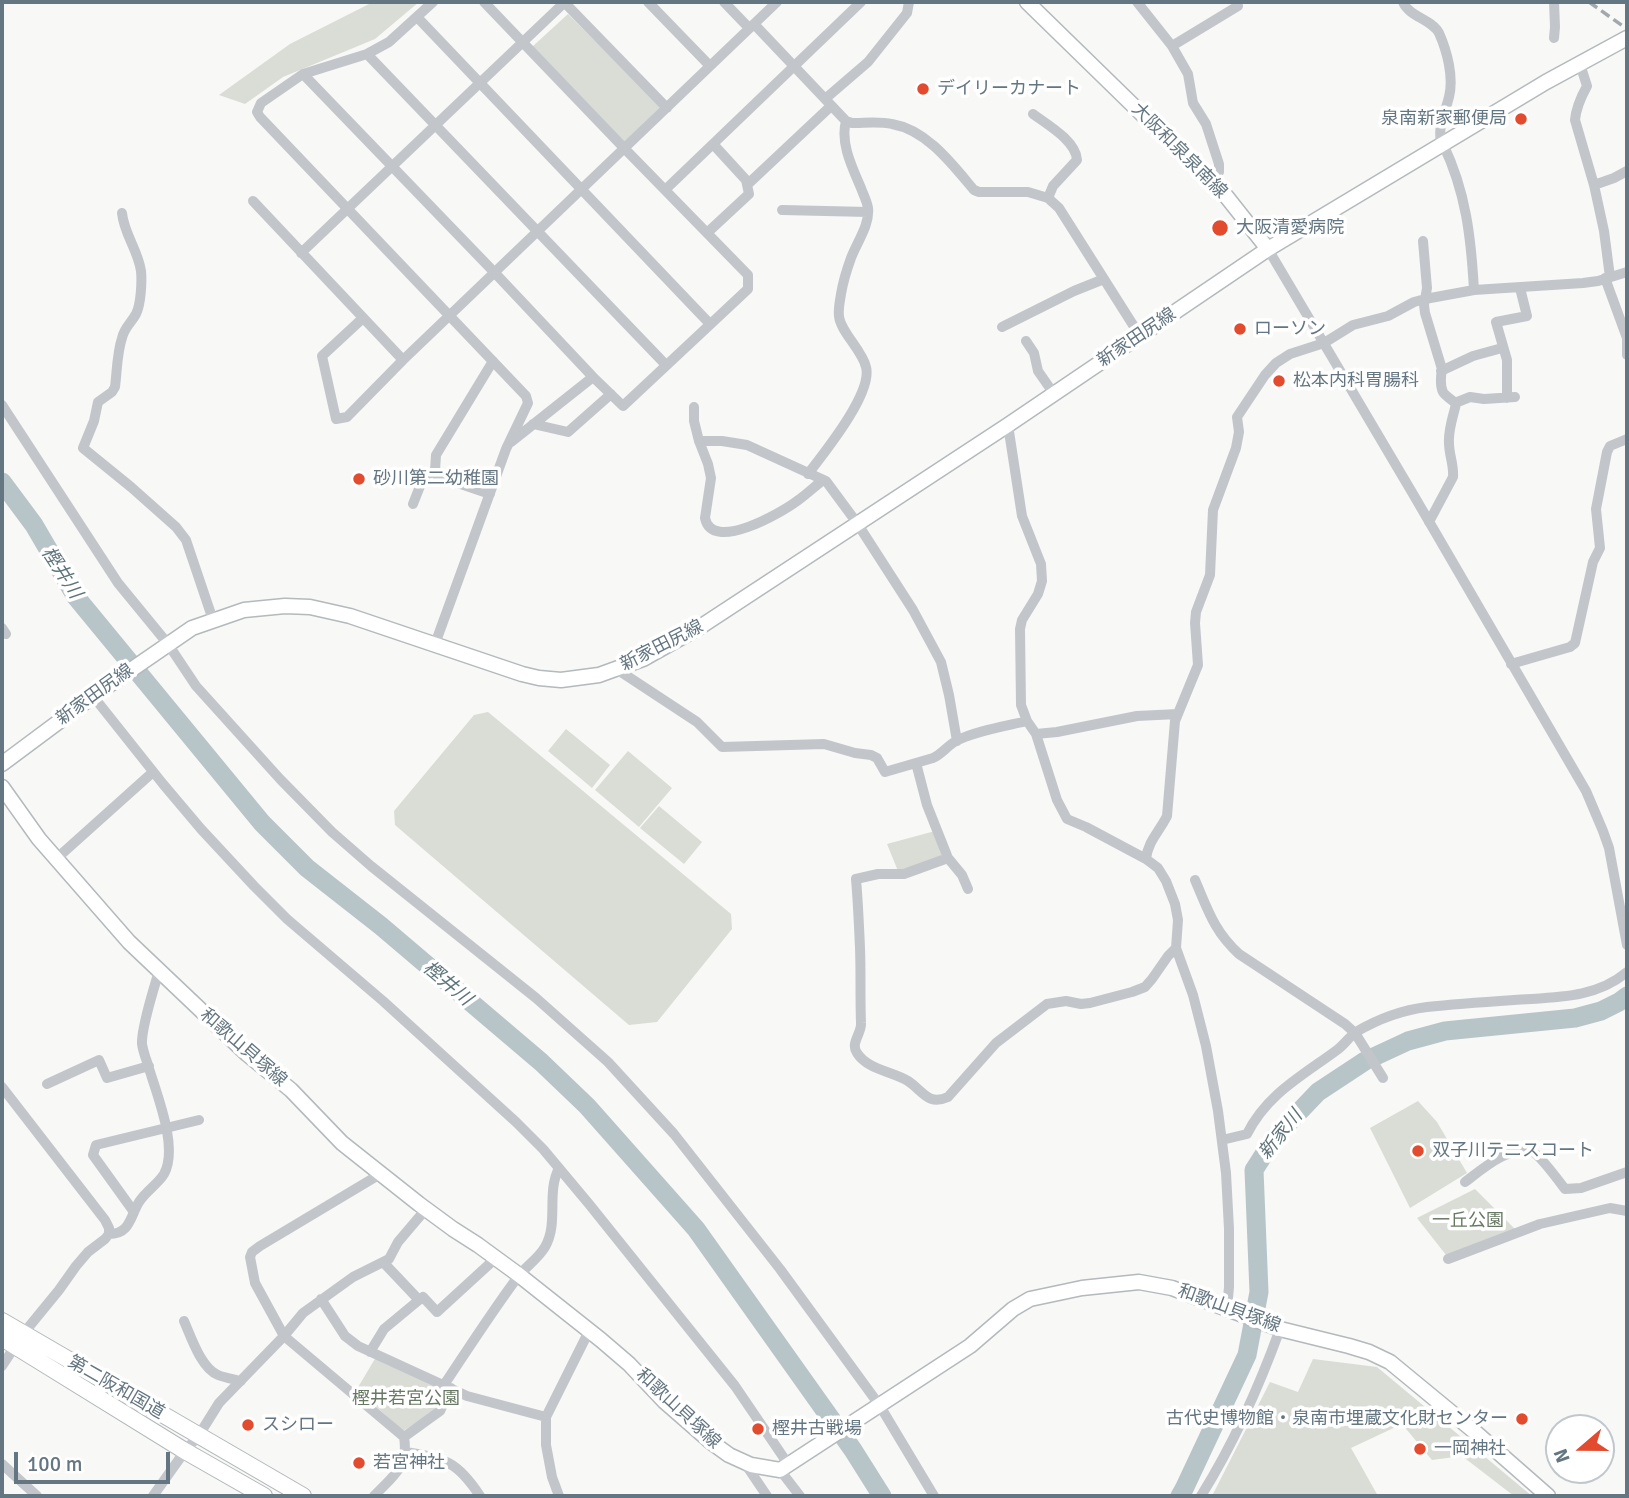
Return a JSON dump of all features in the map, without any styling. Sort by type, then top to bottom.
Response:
[{"type":"highway","name":"第二阪和国道","points":[[2,1321],[13,1340],[185,1451],[264,1496]]},
{"type":"highway","name":"第二阪和国道","points":[[13,1340],[199,1436],[303,1496]]},
{"type":"main road","name":"大阪和泉泉南線","points":[[1027,2],[1211,182],[1268,249]]},
{"type":"main road","points":[[1268,249],[1442,144],[1627,38]]},
{"type":"main road","name":"新家田尻線","points":[[2,764],[94,695],[192,628],[244,610],[263,607],[310,607],[350,616],[539,678],[561,680],[618,670],[700,627],[1008,425],[1268,249]]},
{"type":"main road","name":"和歌山貝塚線","points":[[2,787],[56,859],[129,942],[247,1055],[291,1090],[342,1143],[426,1209],[519,1275],[629,1364],[690,1425],[729,1455],[744,1462],[751,1465],[784,1467],[970,1346],[1013,1309],[1030,1299],[1082,1288],[1139,1282],[1172,1288],[1276,1327],[1359,1349],[1390,1362],[1548,1496]]},
{"type":"street","points":[[433,2],[389,42],[367,54],[303,74],[261,103],[257,112],[545,415]]},
{"type":"street","points":[[303,74],[623,406],[748,289],[748,275],[484,2]]},
{"type":"street","points":[[301,253],[564,2],[667,108]]},
{"type":"street","points":[[648,2],[710,66]]},
{"type":"street","points":[[724,2],[794,66],[846,121],[891,123],[906,128],[942,153],[974,190],[979,192],[1028,192],[1048,198],[1059,208],[1140,336]]},
{"type":"street","points":[[363,318],[322,356],[336,419],[347,416],[777,2]]},
{"type":"street","points":[[665,190],[861,2]]},
{"type":"street","points":[[748,184],[868,62],[907,13],[909,2]]},
{"type":"street","points":[[1137,2],[1172,46],[1188,74],[1193,103],[1206,124],[1219,164],[1219,172],[1211,182]]},
{"type":"street","points":[[1403,2],[1405,8],[1437,29],[1451,75],[1450,95],[1439,130],[1442,144],[1459,180],[1465,206],[1471,238],[1474,290]]},
{"type":"street","points":[[1554,2],[1554,37]]},
{"type":"street","points":[[1172,46],[1238,6]]},
{"type":"street","points":[[417,17],[710,324]]},
{"type":"street","points":[[367,54],[666,365]]},
{"type":"street","points":[[1580,64],[1587,86],[1581,96],[1575,120],[1594,185],[1604,231],[1608,278],[1627,338],[1627,355]]},
{"type":"street","points":[[1033,114],[1070,143],[1077,152],[1077,160],[1053,186],[1048,198]]},
{"type":"street","points":[[808,474],[861,396],[867,375],[862,356],[840,322],[839,316],[841,294],[851,259],[868,219],[868,205],[844,138],[846,121]]},
{"type":"street","points":[[708,233],[749,194],[746,180],[713,144]]},
{"type":"street","points":[[1594,185],[1627,171]]},
{"type":"street","points":[[253,201],[403,360]]},
{"type":"street","points":[[782,210],[868,212]]},
{"type":"street","points":[[122,214],[123,224],[136,250],[141,269],[137,313],[121,339],[115,387],[98,402],[83,448],[176,527],[186,540],[213,620]]},
{"type":"street","points":[[1423,241],[1427,288],[1425,313],[1442,369],[1442,390],[1455,403]]},
{"type":"street","points":[[1268,249],[1586,791],[1603,831],[1614,870],[1627,945]]},
{"type":"street","points":[[1146,859],[1150,842],[1167,816],[1175,720],[1198,665],[1196,612],[1210,575],[1213,510],[1236,448],[1239,432],[1237,417],[1265,375],[1276,363],[1290,354],[1324,342],[1353,325],[1388,316],[1414,302],[1474,290],[1583,283],[1627,272]]},
{"type":"street","points":[[1002,327],[1104,279]]},
{"type":"street","points":[[1455,403],[1470,397],[1511,398],[1507,360],[1496,322],[1527,316],[1520,288]]},
{"type":"street","points":[[1027,341],[1034,353],[1038,371],[1054,394]]},
{"type":"street","points":[[1441,371],[1473,356],[1502,348]]},
{"type":"street","points":[[490,494],[437,476],[435,471],[436,455],[493,361]]},
{"type":"street","points":[[509,444],[593,377]]},
{"type":"street","points":[[533,424],[568,432],[611,394]]},
{"type":"street","points":[[435,645],[490,494],[528,400]]},
{"type":"street","points":[[1429,522],[1453,477],[1449,443],[1455,403]]},
{"type":"street","points":[[2,405],[118,583],[196,685],[279,779],[371,866],[536,998],[608,1062],[674,1133],[780,1269],[877,1408],[933,1496]]},
{"type":"street","points":[[694,407],[694,421],[711,478],[706,525],[716,532],[726,533],[767,519],[795,503],[822,480]]},
{"type":"street","points":[[1008,425],[1022,516],[1041,564],[1042,581],[1020,629],[1021,705],[1027,722],[1036,734],[1057,800],[1067,818],[1146,859],[1158,868],[1175,904],[1178,920],[1176,948],[1193,995],[1206,1046],[1222,1140],[1229,1229],[1229,1310]]},
{"type":"street","points":[[1511,664],[1570,647],[1575,643],[1593,562],[1600,548],[1596,509],[1607,452],[1610,446],[1627,439]]},
{"type":"street","points":[[699,441],[747,445],[826,481],[857,523],[913,610],[941,662],[957,741]]},
{"type":"street","points":[[413,504],[424,476],[435,471]]},
{"type":"street","points":[[618,670],[697,722],[722,747],[824,744],[871,755],[877,758],[885,772],[940,755],[957,741],[993,728],[1027,722]]},
{"type":"street","points":[[94,695],[201,829],[287,919],[383,1001],[516,1122],[559,1168],[734,1386],[800,1496]]},
{"type":"street","points":[[1036,734],[1137,716],[1178,714]]},
{"type":"street","points":[[916,763],[927,805],[948,858],[962,875],[968,889]]},
{"type":"street","points":[[56,859],[153,772]]},
{"type":"street","points":[[948,858],[904,874],[878,874],[856,879],[862,1028],[854,1049],[869,1064],[906,1079],[934,1101],[948,1097],[996,1044],[1047,1004],[1066,1001],[1090,1003],[1145,987],[1176,948]]},
{"type":"street","points":[[1195,880],[1215,926],[1226,942],[1239,954],[1345,1024],[1355,1033],[1383,1079]]},
{"type":"street","points":[[2,1366],[13,1340],[59,1290],[76,1266],[109,1234],[122,1231],[146,1191],[165,1172],[170,1147],[142,1044],[159,971]]},
{"type":"street","points":[[1222,1140],[1247,1134],[1264,1108],[1286,1086],[1339,1049],[1355,1033],[1409,1009],[1582,995],[1616,982],[1627,972]]},
{"type":"street","points":[[47,1084],[99,1060],[107,1078],[149,1066]]},
{"type":"street","points":[[2,1087],[105,1220],[109,1234]]},
{"type":"street","points":[[134,1212],[93,1154],[96,1145],[200,1120]]},
{"type":"street","points":[[1465,1182],[1491,1162],[1520,1149],[1534,1153],[1565,1189],[1581,1188],[1627,1172]]},
{"type":"street","points":[[404,1437],[440,1410],[447,1386],[519,1275],[547,1244],[554,1178],[559,1168]]},
{"type":"street","points":[[374,1496],[401,1467],[406,1452],[404,1437],[284,1336],[255,1283],[250,1257],[260,1246],[382,1173]]},
{"type":"street","points":[[1448,1259],[1540,1224],[1610,1208],[1627,1211]]},
{"type":"street","points":[[153,1496],[199,1436],[219,1403],[303,1313],[353,1278],[389,1259],[398,1242],[426,1209]]},
{"type":"street","points":[[370,1352],[384,1329],[419,1300],[424,1297],[437,1312],[496,1258]]},
{"type":"street","points":[[383,1262],[419,1300]]},
{"type":"street","points":[[321,1299],[345,1336],[358,1346],[467,1396],[546,1417]]},
{"type":"street","points":[[184,1321],[208,1368],[216,1374],[241,1381]]},
{"type":"street","points":[[1201,1496],[1222,1462],[1261,1382],[1276,1327]]},
{"type":"street","points":[[559,1496],[546,1445],[546,1417],[589,1331]]},
{"type":"street","points":[[406,1452],[439,1458],[455,1466],[480,1496]]},
{"type":"street","points":[[744,1462],[767,1496]]},
{"type":"street","points":[[2,1464],[37,1496]]},
{"type":"green space","points":[[373,2],[419,2],[375,39],[283,77],[245,104],[219,95],[290,44]]},
{"type":"green space","points":[[568,14],[661,106],[624,142],[532,47]]},
{"type":"green space","points":[[488,712],[731,914],[732,929],[657,1022],[629,1025],[395,825],[394,811],[474,715]]},
{"type":"green space","points":[[566,729],[610,765],[592,788],[548,751]]},
{"type":"green space","points":[[628,751],[672,788],[639,827],[595,790]]},
{"type":"green space","points":[[659,806],[702,842],[684,864],[640,828]]},
{"type":"green space","points":[[935,831],[942,857],[898,871],[887,844]]},
{"type":"green space","name":"双子川テニスコート","points":[[1418,1101],[1437,1122],[1467,1173],[1410,1208],[1370,1128]]},
{"type":"green space","name":"一丘公園","points":[[1475,1189],[1515,1229],[1446,1255],[1417,1218]]},
{"type":"green space","name":"樫井若宮公園","points":[[376,1357],[446,1390],[436,1410],[403,1431],[357,1389]]},
{"type":"green space","points":[[1313,1359],[1377,1367],[1532,1496],[1514,1496],[1462,1456],[1432,1460],[1402,1424],[1351,1448],[1378,1496],[1212,1496],[1270,1382],[1298,1392]]},
{"type":"waterway","name":"樫井川","points":[[2,482],[34,525],[76,597],[262,823],[307,868],[381,926],[541,1062],[587,1106],[696,1229],[853,1450],[882,1496]]},
{"type":"waterway","name":"新家川","points":[[1180,1496],[1247,1355],[1259,1292],[1254,1170],[1275,1137],[1318,1092],[1365,1061],[1408,1041],[1445,1031],[1575,1018],[1601,1011],[1627,996]]},
{"type":"railway","points":[[1589,2],[1627,29]]},
{"type":"place","name":"デイリーカナート","points":[[923,89]]},
{"type":"place","name":"泉南新家郵便局","points":[[1521,119]]},
{"type":"place","name":"大阪清愛病院","points":[[1220,228]]},
{"type":"place","name":"ローソン","points":[[1240,329]]},
{"type":"place","name":"松本内科胃腸科","points":[[1279,381]]},
{"type":"place","name":"砂川第二幼稚園","points":[[359,479]]},
{"type":"place","name":"双子川テニスコート","points":[[1418,1151]]},
{"type":"place","name":"古代史博物館・泉南市埋蔵文化財センター","points":[[1522,1419]]},
{"type":"place","name":"スシロー","points":[[248,1425]]},
{"type":"place","name":"樫井古戦場","points":[[758,1429]]},
{"type":"place","name":"一岡神社","points":[[1420,1449]]},
{"type":"place","name":"若宮神社","points":[[359,1463]]}]
